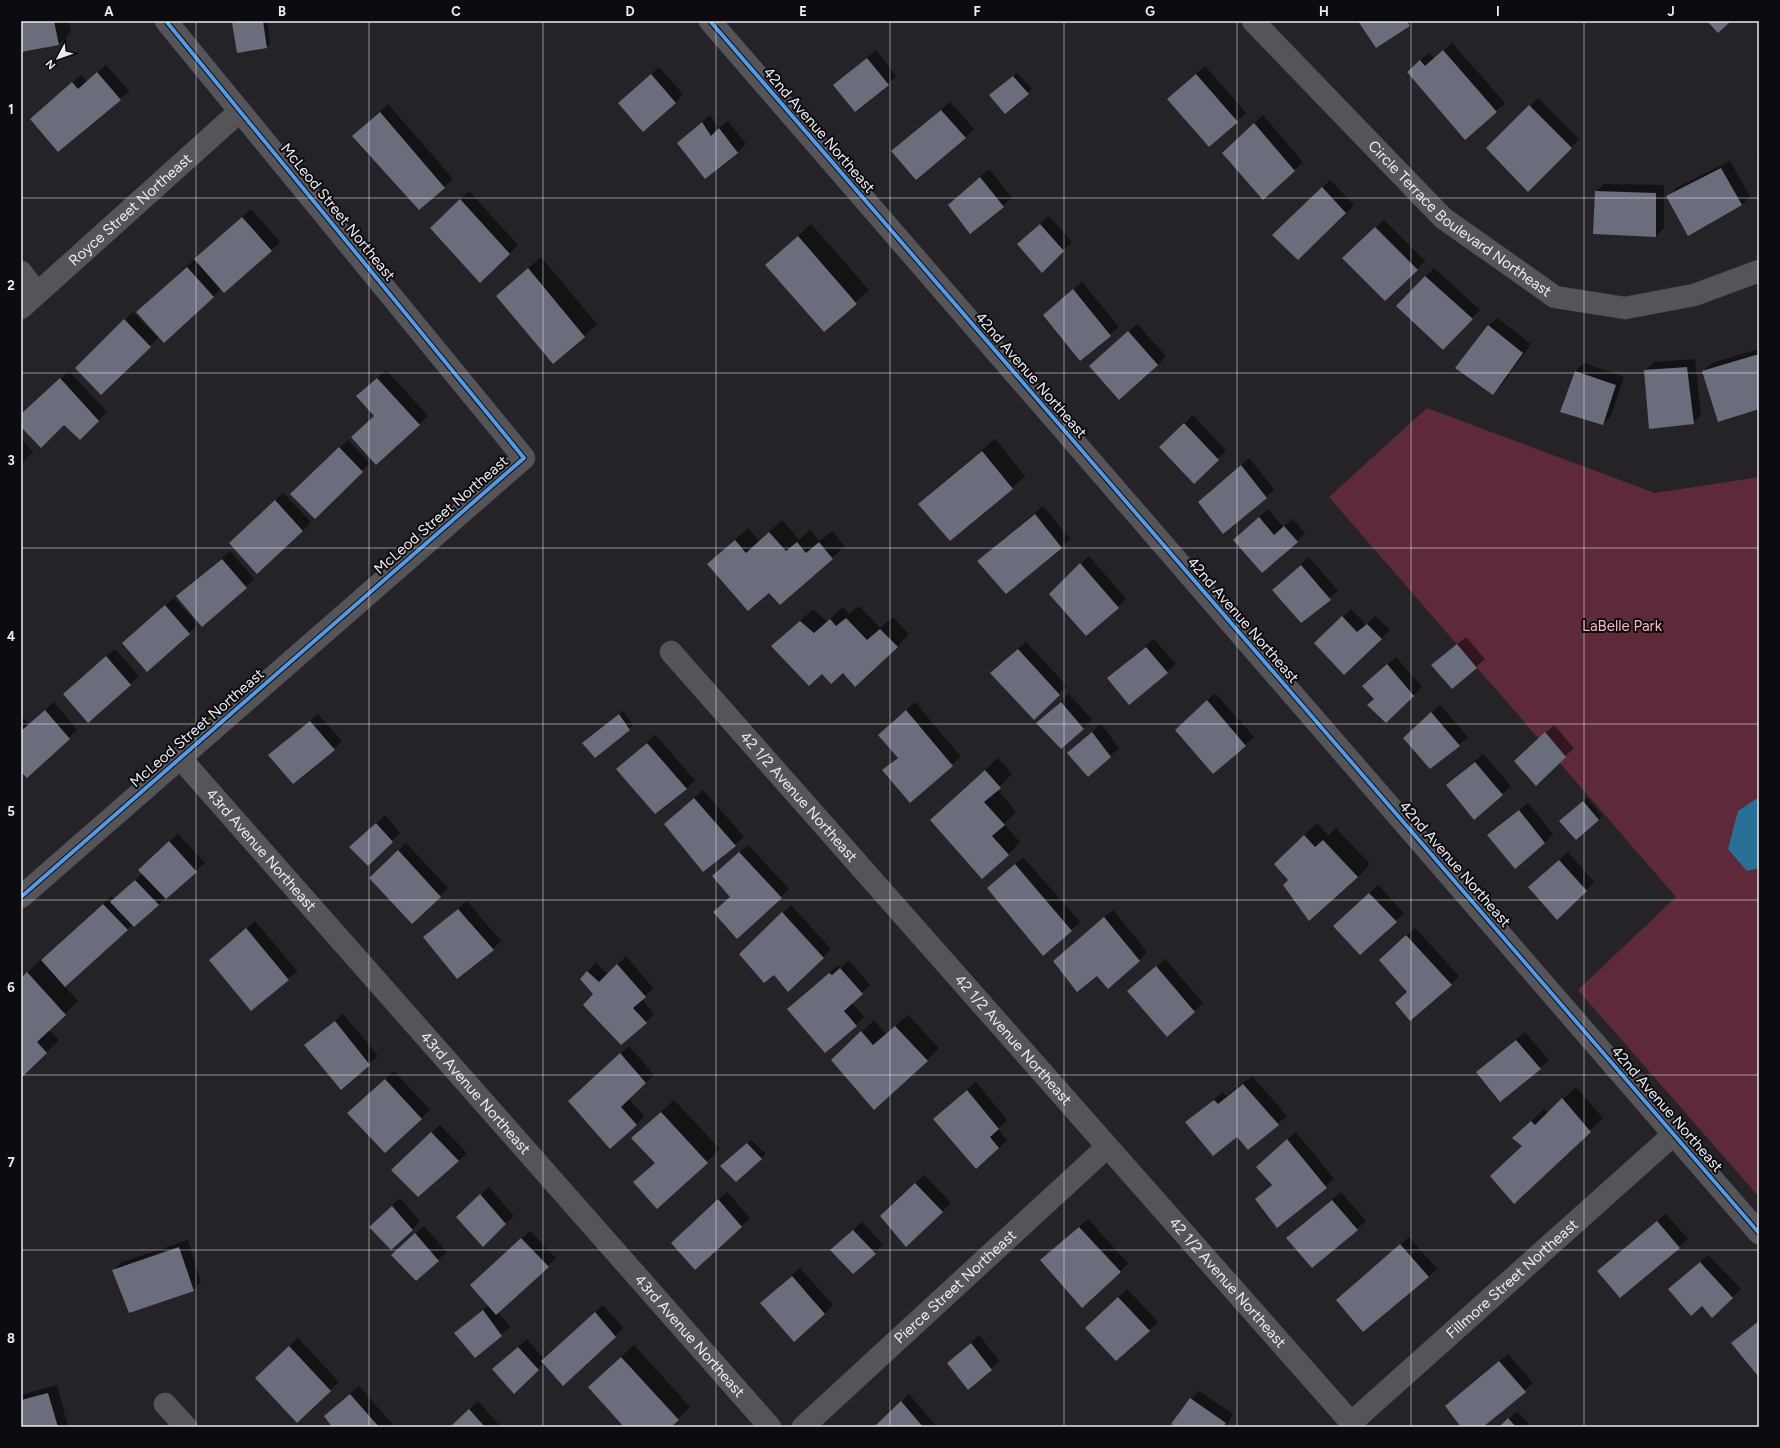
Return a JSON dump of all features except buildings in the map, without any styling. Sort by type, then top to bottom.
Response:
[{"type":"street","name":"McLeod Street Northeast","points":[[21,897],[524,458],[166,21]]},
{"type":"street","name":"42nd Avenue Northeast","points":[[710,21],[1759,1233]]},
{"type":"street","name":"Circle Terrace Boulevard Northeast","points":[[1253,21],[1443,218],[1555,297],[1625,308],[1694,295],[1759,271]]},
{"type":"street","name":"Royce Street Northeast","points":[[21,308],[240,112]]},
{"type":"street","points":[[21,272],[37,293]]},
{"type":"street","name":"42 1/2 Avenue Northeast","points":[[671,652],[1353,1425]]},
{"type":"street","name":"43rd Avenue Northeast","points":[[181,758],[770,1427]]},
{"type":"street","name":"Fillmore Street Northeast","points":[[1353,1425],[1673,1135]]},
{"type":"street","name":"Pierce Street Northeast","points":[[803,1427],[1107,1147]]},
{"type":"street","points":[[165,1404],[186,1427]]},
{"type":"green space","name":"LaBelle Park","points":[[1427,408],[1655,493],[1759,477],[1759,1197],[1578,990],[1676,897],[1329,497]]},
{"type":"water","points":[[1759,797],[1759,868],[1747,871],[1728,849],[1738,811]]},
{"type":"cycle path","points":[[21,897],[524,458],[166,21]]},
{"type":"cycle path","points":[[710,21],[1759,1233]]}]
